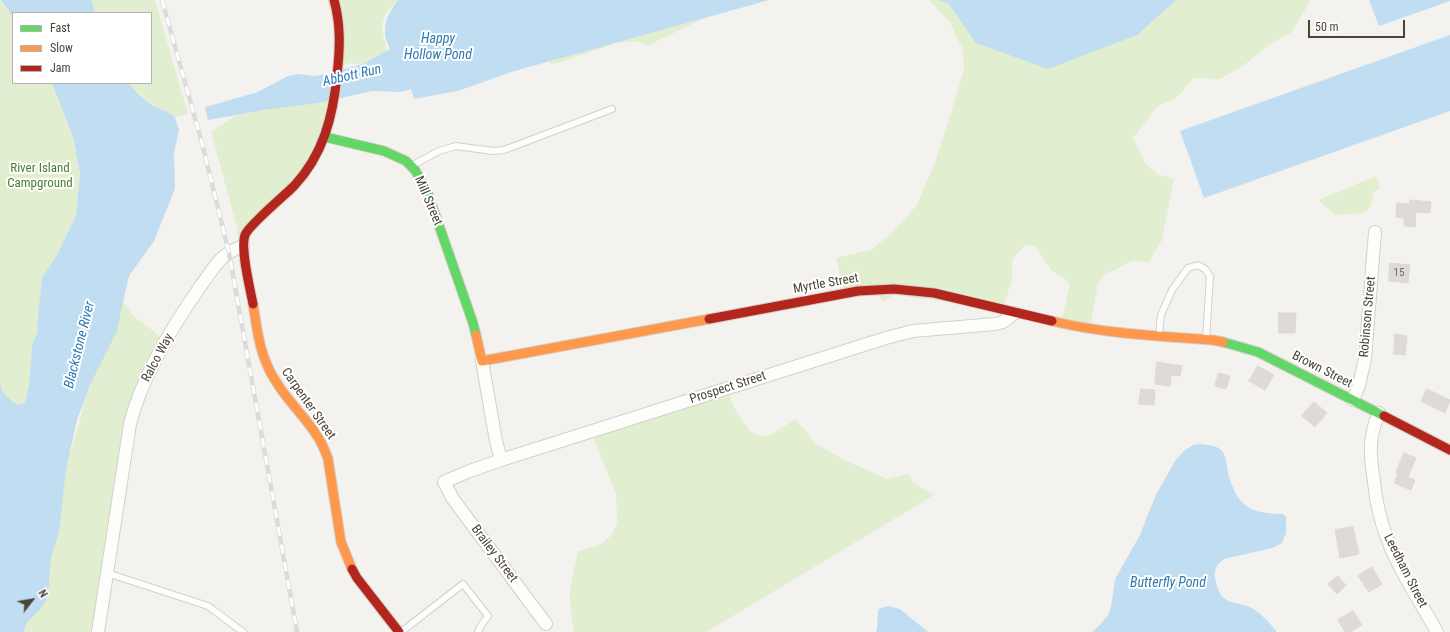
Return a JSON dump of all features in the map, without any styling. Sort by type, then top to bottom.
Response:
[{"type":"street","points":[[243,246],[245,234],[303,176],[320,149],[325,137],[334,107],[341,40],[334,0]]},
{"type":"street","name":"Mill Street","points":[[325,137],[397,156],[412,166],[427,191],[473,323],[482,361],[496,441],[501,460]]},
{"type":"street","name":"Robinson Street","points":[[1353,400],[1359,385],[1365,359],[1375,232]]},
{"type":"street","name":"Ralco Way","points":[[98,632],[130,424],[139,395],[152,367],[190,301],[223,257],[235,249],[243,246]]},
{"type":"street","name":"Carpenter Street","points":[[243,246],[258,337],[265,362],[275,381],[322,441],[328,459],[344,553],[352,571],[400,632]]},
{"type":"street","name":"Myrtle Street","points":[[482,361],[876,289],[913,290],[955,297],[1015,313],[1090,330],[1175,338]]},
{"type":"street","name":"Prospect Street","points":[[444,482],[501,460],[886,338],[913,331],[995,324],[1003,322],[1015,313]]},
{"type":"street","name":"Brown Street","points":[[1175,338],[1206,340],[1236,345],[1258,352],[1450,450]]},
{"type":"street","name":"Leedham Street","points":[[1379,413],[1374,425],[1370,448],[1375,490],[1382,524],[1397,561],[1437,632]]},
{"type":"street","name":"Brailey Street","points":[[444,482],[453,499],[546,624]]},
{"type":"lane","points":[[412,166],[439,151],[456,146],[493,151],[504,150],[612,109]]},
{"type":"lane","points":[[1158,336],[1161,315],[1172,290],[1188,268],[1198,265],[1205,269],[1210,276],[1206,340]]},
{"type":"lane","points":[[107,573],[208,606],[243,632]]},
{"type":"lane","points":[[400,632],[463,584],[488,616],[478,632]]},
{"type":"green space","name":"River Island Campground","points":[[0,0],[12,16],[12,84],[52,84],[73,137],[80,173],[76,215],[58,253],[42,278],[37,324],[38,332],[32,344],[29,386],[25,403],[18,405],[12,401],[2,390],[0,383]]},
{"type":"green space","points":[[92,0],[155,0],[188,114],[175,117],[166,111],[153,106],[139,95],[129,84],[152,84],[152,12],[95,12]]},
{"type":"green space","points":[[327,0],[398,0],[383,20],[382,25],[387,54],[366,65],[351,63],[336,67],[334,26]]},
{"type":"green space","points":[[929,0],[1311,0],[1291,33],[1271,44],[1240,68],[1220,79],[1194,78],[1176,98],[1158,106],[1133,138],[1145,163],[1157,174],[1174,179],[1162,240],[1148,263],[1133,260],[1103,276],[1098,283],[1090,329],[1061,323],[1070,285],[1064,278],[1051,270],[1035,246],[1025,245],[1012,260],[1012,279],[1003,309],[894,295],[882,302],[878,294],[845,295],[836,258],[871,250],[891,234],[917,205],[936,160],[964,70],[963,50],[949,21]]},
{"type":"green space","points":[[715,13],[647,46],[636,41],[616,43],[552,65],[547,59]]},
{"type":"green space","points":[[328,97],[324,132],[299,182],[239,240],[237,227],[211,132],[235,116],[253,108]]},
{"type":"green space","points":[[1376,176],[1380,188],[1373,193],[1371,206],[1363,213],[1335,215],[1318,200]]},
{"type":"green space","points":[[119,295],[133,316],[165,340],[131,409],[96,632],[20,632],[48,525],[79,424],[84,399]]},
{"type":"green space","points":[[729,393],[734,408],[750,431],[761,436],[770,435],[796,419],[815,443],[842,459],[888,479],[909,474],[913,483],[934,495],[706,632],[574,632],[570,602],[570,589],[578,551],[598,546],[611,536],[617,523],[616,494],[593,437]]},
{"type":"water","points":[[1,0],[92,0],[95,12],[12,12],[12,16]]},
{"type":"water","name":"Happy Hollow Pond","points":[[398,0],[769,0],[511,72],[458,91],[414,99],[411,89],[402,92],[372,91],[318,103],[263,110],[208,120],[205,107],[258,92],[286,77],[297,74],[315,76],[363,64],[390,49],[385,35],[385,29],[391,11]]},
{"type":"water","points":[[939,0],[1176,0],[1137,35],[1048,69],[976,43],[949,4]]},
{"type":"water","points":[[1369,0],[1450,0],[1450,1],[1379,26]]},
{"type":"water","points":[[1450,35],[1450,111],[1204,198],[1180,131]]},
{"type":"water","name":"Blackstone River","points":[[52,84],[129,84],[139,95],[153,106],[166,111],[175,117],[179,130],[174,153],[175,188],[154,241],[129,276],[117,331],[89,387],[77,420],[66,470],[59,532],[51,557],[48,593],[45,602],[39,611],[28,621],[23,632],[0,632],[0,383],[6,396],[12,401],[18,405],[25,403],[29,386],[32,344],[38,332],[37,324],[42,278],[58,253],[76,215],[80,173],[73,137]]},
{"type":"water","name":"Butterfly Pond","points":[[1201,444],[1216,447],[1223,452],[1232,484],[1236,493],[1246,506],[1253,510],[1262,512],[1283,514],[1286,517],[1286,533],[1282,543],[1272,548],[1224,559],[1218,565],[1215,572],[1217,587],[1225,599],[1248,606],[1255,610],[1267,620],[1277,632],[1092,632],[1108,615],[1111,607],[1115,579],[1140,535],[1156,495],[1175,461],[1184,451],[1193,445]]},
{"type":"water","points":[[888,606],[900,609],[928,632],[876,632],[879,609]]},
{"type":"building","points":[[1410,200],[1431,202],[1430,213],[1416,212],[1415,227],[1404,226],[1404,218],[1396,217],[1397,203],[1410,204]]},
{"type":"building","points":[[1390,263],[1410,265],[1408,283],[1389,281]]},
{"type":"building","points":[[1279,313],[1296,313],[1295,333],[1279,333]]},
{"type":"building","points":[[1395,334],[1407,336],[1405,355],[1394,354]]},
{"type":"building","points":[[1157,362],[1182,366],[1180,376],[1171,375],[1170,386],[1155,384]]},
{"type":"building","points":[[1258,366],[1274,375],[1265,390],[1249,381]]},
{"type":"building","points":[[1219,373],[1230,376],[1226,389],[1215,386]]},
{"type":"building","points":[[1141,389],[1155,390],[1154,405],[1139,404]]},
{"type":"building","points":[[1427,389],[1450,400],[1445,413],[1421,401]]},
{"type":"building","points":[[1314,402],[1327,413],[1315,427],[1302,416]]},
{"type":"building","points":[[1404,453],[1416,458],[1408,477],[1415,480],[1411,490],[1394,483],[1398,474],[1396,473]]},
{"type":"building","points":[[1353,527],[1359,554],[1340,558],[1335,530]]},
{"type":"building","points":[[1372,567],[1382,584],[1369,592],[1358,576]]},
{"type":"building","points":[[1338,576],[1346,585],[1337,594],[1328,584]]},
{"type":"building","points":[[1353,611],[1362,625],[1350,632],[1345,632],[1338,620]]},
{"type":"railway","points":[[162,0],[202,143],[229,253],[297,632]]},
{"type":"traffic: fast","points":[[325,137],[384,151],[406,161],[415,170],[427,191],[476,335]]},
{"type":"traffic: fast","points":[[1223,342],[1258,352],[1384,416]]},
{"type":"traffic: slow","points":[[253,304],[260,343],[270,371],[289,400],[317,436],[328,459],[341,542],[352,569]]},
{"type":"traffic: slow","points":[[476,335],[482,361],[709,319]]},
{"type":"traffic: slow","points":[[1052,321],[1112,332],[1223,342]]},
{"type":"traffic: jam","points":[[253,304],[245,259],[245,235],[267,210],[294,186],[304,174],[325,135],[333,106],[339,46],[339,28],[334,0]]},
{"type":"traffic: jam","points":[[709,319],[858,291],[894,289],[934,293],[1052,321]]},
{"type":"traffic: jam","points":[[1384,416],[1450,450]]},
{"type":"traffic: jam","points":[[352,569],[357,578],[399,632]]},
{"type":"water label","name":"Abbott Run","points":[[352,76]]}]
